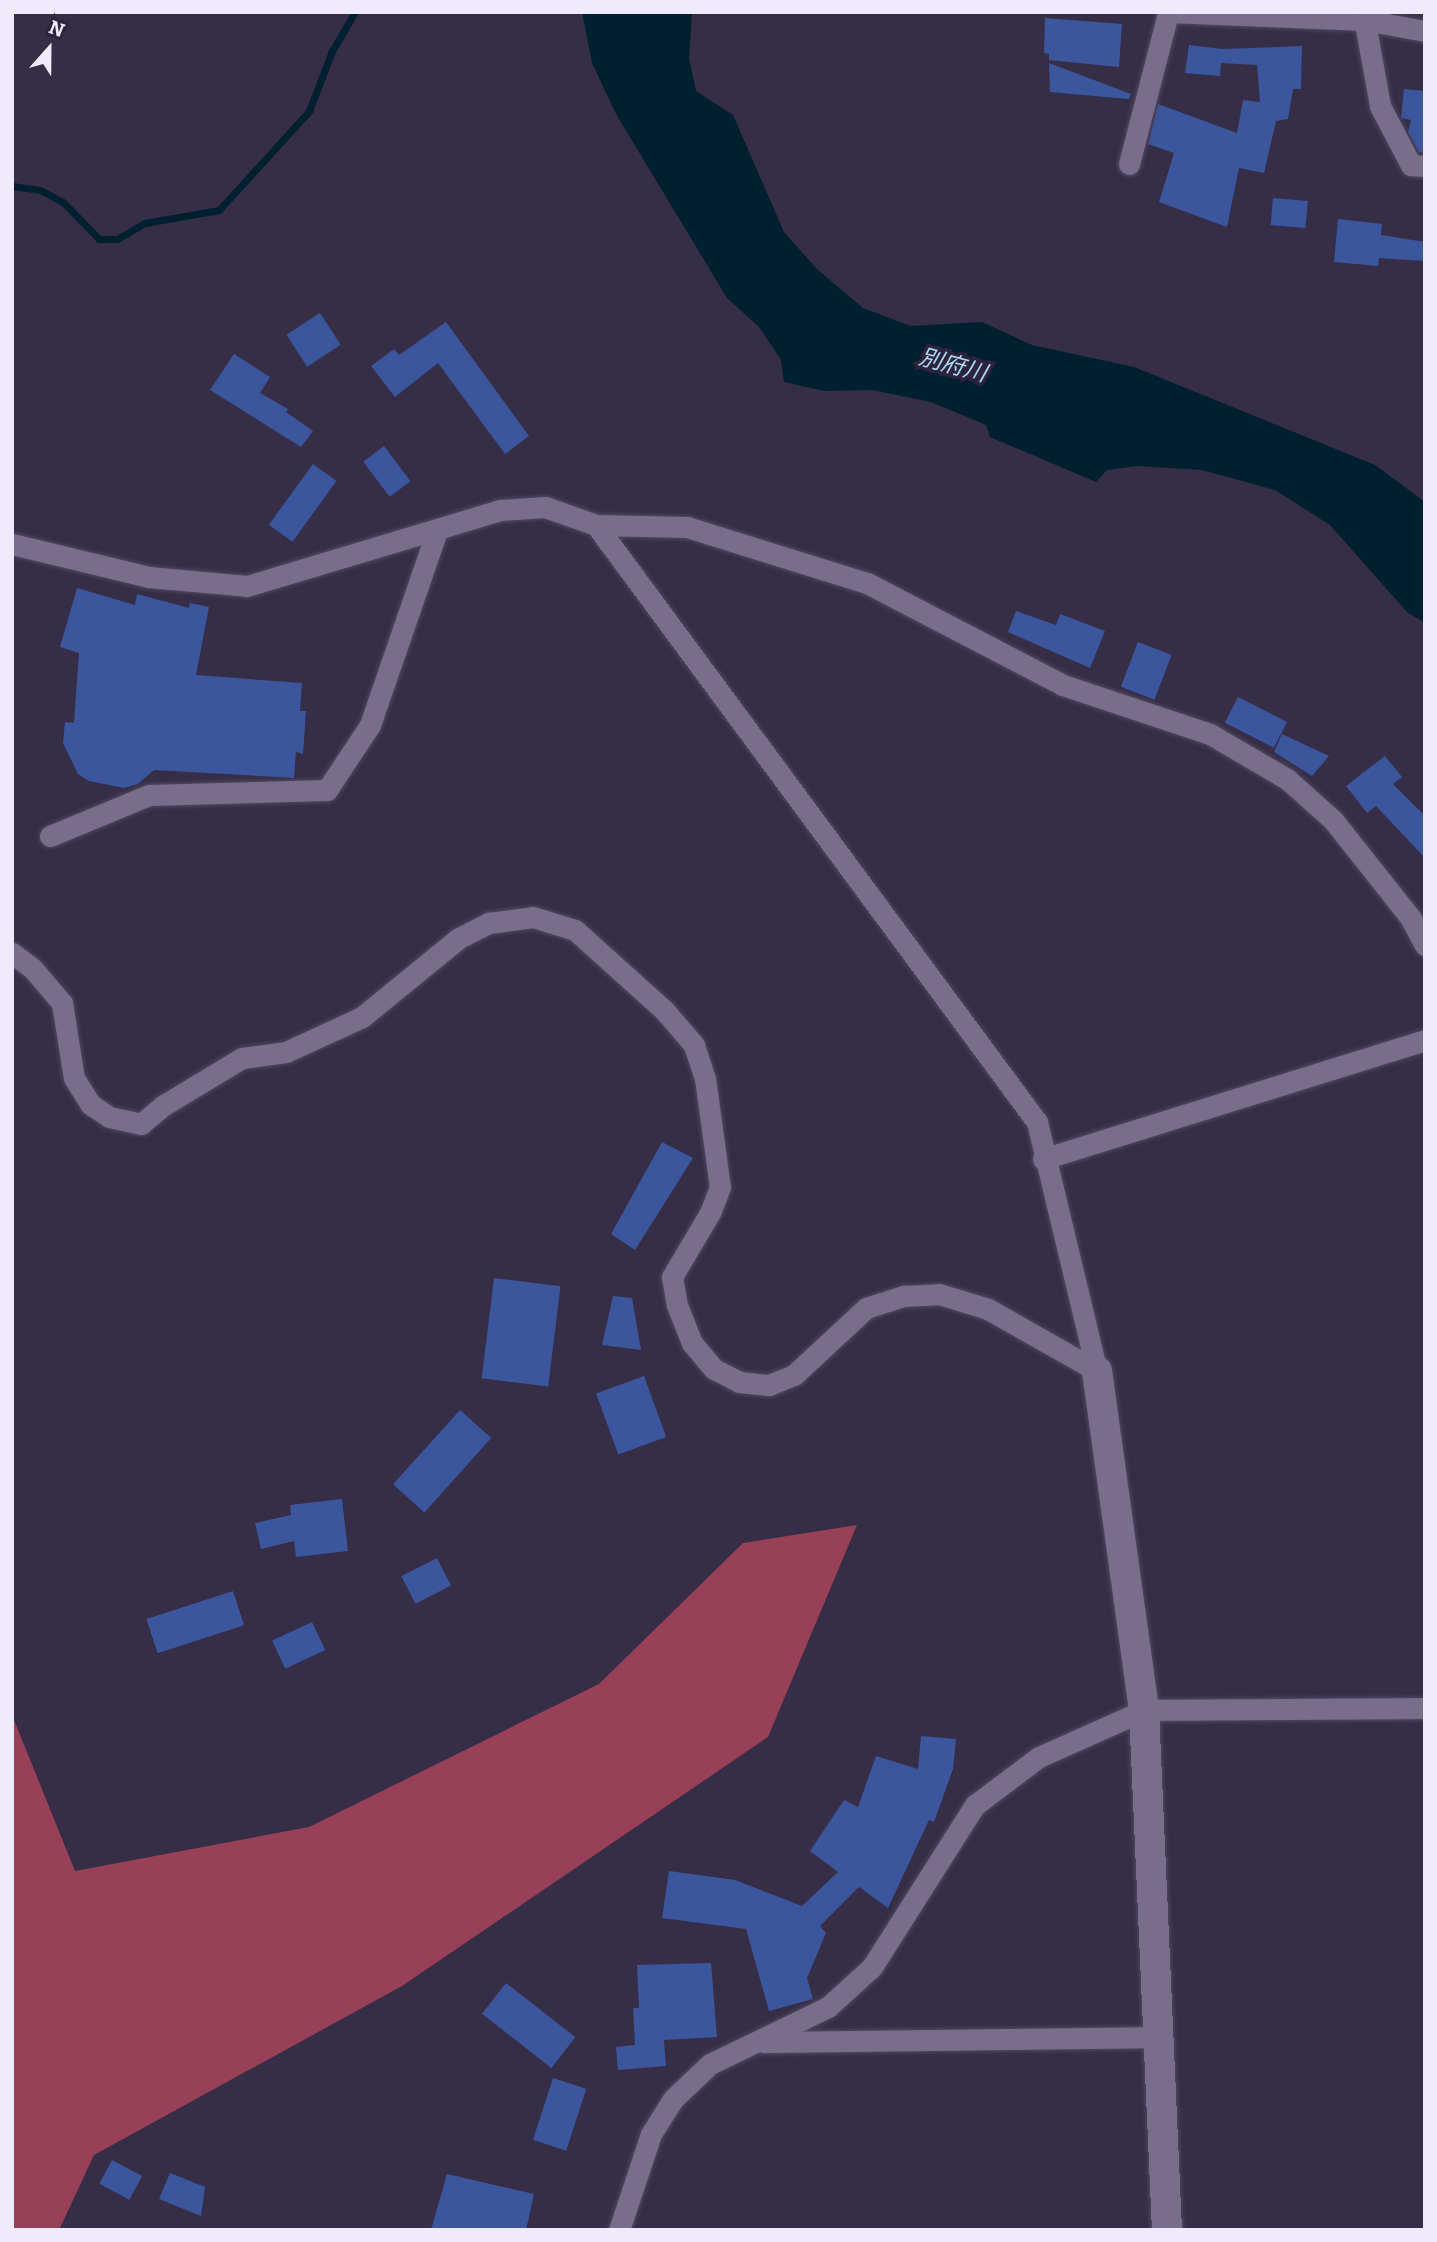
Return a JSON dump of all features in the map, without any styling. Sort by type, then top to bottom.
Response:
[{"type":"street","points":[[1129,163],[1168,13],[1364,16],[1425,31]]},
{"type":"street","points":[[1364,16],[1380,106],[1411,165],[1425,166]]},
{"type":"street","points":[[12,544],[149,577],[247,586],[500,510],[545,507],[596,525],[676,524],[825,568],[909,602],[1063,685],[1210,734],[1287,779],[1333,820],[1410,917],[1425,945]]},
{"type":"street","points":[[596,525],[1037,1122],[1043,1159],[1097,1371],[1144,1710],[1167,2230]]},
{"type":"street","points":[[50,836],[149,795],[327,790],[370,726],[437,530]]},
{"type":"street","points":[[12,953],[33,969],[62,1003],[74,1078],[90,1104],[109,1118],[141,1124],[164,1105],[242,1058],[286,1052],[362,1017],[459,938],[489,923],[533,917],[575,930],[664,1010],[694,1045],[705,1078],[720,1187],[712,1212],[672,1277],[677,1305],[692,1343],[714,1369],[739,1382],[769,1385],[794,1375],[866,1308],[904,1296],[939,1294],[1000,1315],[1097,1371]]},
{"type":"street","points":[[1043,1159],[1425,1040]]},
{"type":"street","points":[[619,2230],[651,2134],[673,2099],[710,2064],[828,2007],[872,1966],[975,1805],[1039,1757],[1144,1710],[1425,1707]]},
{"type":"street","points":[[757,2043],[1158,2037]]},
{"type":"shaded area","points":[[857,1525],[768,1737],[402,1986],[94,2155],[59,2230],[12,2230],[12,1715],[75,1871],[309,1827],[599,1684],[743,1543]]},
{"type":"water","name":"別府川","points":[[582,12],[692,12],[689,59],[696,91],[733,115],[784,232],[817,269],[863,308],[911,326],[982,322],[1032,345],[1134,367],[1375,465],[1425,502],[1425,623],[1407,612],[1330,525],[1275,490],[1202,470],[1137,466],[1107,470],[1096,482],[990,437],[986,425],[931,402],[872,390],[824,391],[784,382],[781,360],[759,327],[727,298],[616,114],[592,63]]},
{"type":"building","points":[[1045,18],[1122,24],[1119,67],[1049,60],[1049,54],[1044,53]]},
{"type":"building","points":[[1189,45],[1222,49],[1302,46],[1301,89],[1293,89],[1288,119],[1276,121],[1264,173],[1239,168],[1227,227],[1159,202],[1174,153],[1148,144],[1158,104],[1237,133],[1243,100],[1260,102],[1257,65],[1221,63],[1220,76],[1185,73]]},
{"type":"building","points":[[1049,63],[1131,94],[1129,99],[1050,92]]},
{"type":"building","points":[[1404,89],[1425,91],[1425,153],[1419,152],[1408,132],[1411,120],[1401,118]]},
{"type":"building","points":[[1273,198],[1308,201],[1306,228],[1271,225]]},
{"type":"building","points":[[1338,219],[1382,224],[1381,235],[1425,242],[1425,261],[1379,258],[1378,266],[1334,262]]},
{"type":"building","points":[[320,313],[341,345],[307,367],[286,335]]},
{"type":"building","points":[[446,322],[529,436],[505,454],[438,363],[395,397],[371,366],[394,349],[399,355]]},
{"type":"building","points":[[234,354],[270,377],[260,393],[288,409],[286,412],[313,431],[301,447],[210,390]]},
{"type":"building","points":[[384,446],[410,481],[390,497],[363,462]]},
{"type":"building","points":[[313,464],[336,481],[292,542],[269,525]]},
{"type":"building","points":[[77,588],[135,605],[137,594],[189,608],[190,603],[209,607],[196,675],[302,683],[300,711],[306,711],[303,754],[296,752],[294,778],[154,770],[138,784],[124,788],[89,781],[78,774],[63,743],[65,722],[74,723],[79,653],[60,647]]},
{"type":"building","points":[[1016,611],[1056,625],[1060,614],[1105,631],[1090,668],[1008,632]]},
{"type":"building","points":[[1138,642],[1172,655],[1154,700],[1121,687]]},
{"type":"building","points":[[1238,697],[1287,722],[1274,748],[1225,723]]},
{"type":"building","points":[[1282,734],[1329,756],[1312,776],[1274,752]]},
{"type":"building","points":[[1385,756],[1402,777],[1393,784],[1425,816],[1425,858],[1376,806],[1367,813],[1346,786]]},
{"type":"building","points":[[662,1142],[693,1158],[635,1250],[611,1234]]},
{"type":"building","points":[[494,1278],[561,1286],[548,1386],[482,1378]]},
{"type":"building","points":[[613,1296],[632,1298],[641,1350],[602,1345]]},
{"type":"building","points":[[644,1376],[666,1437],[618,1455],[596,1393]]},
{"type":"building","points":[[460,1410],[491,1438],[424,1512],[393,1484]]},
{"type":"building","points":[[342,1499],[348,1551],[296,1557],[294,1541],[261,1549],[255,1523],[291,1515],[290,1505]]},
{"type":"building","points":[[437,1558],[451,1586],[415,1604],[401,1576]]},
{"type":"building","points":[[233,1591],[244,1625],[158,1653],[146,1619]]},
{"type":"building","points":[[312,1622],[325,1650],[285,1669],[272,1641]]},
{"type":"building","points":[[921,1736],[956,1739],[953,1769],[934,1822],[929,1820],[888,1908],[859,1887],[820,1926],[826,1933],[807,1978],[813,1999],[769,2011],[746,1929],[662,1918],[669,1871],[735,1880],[802,1906],[838,1872],[810,1851],[844,1800],[858,1807],[876,1756],[918,1769]]},
{"type":"building","points":[[711,1963],[717,2037],[664,2040],[666,2066],[618,2070],[616,2047],[635,2045],[633,2008],[639,2008],[637,1965]]},
{"type":"building","points":[[506,1983],[575,2037],[551,2068],[482,2014]]},
{"type":"building","points":[[553,2078],[586,2089],[566,2151],[533,2140]]},
{"type":"building","points":[[112,2160],[142,2176],[129,2200],[99,2184]]},
{"type":"building","points":[[170,2173],[205,2187],[201,2216],[159,2199]]},
{"type":"building","points":[[447,2174],[534,2194],[526,2230],[431,2230]]},
{"type":"waterway","points":[[12,186],[40,190],[64,203],[99,239],[117,239],[145,223],[219,210],[309,111],[332,51],[355,12]]}]
